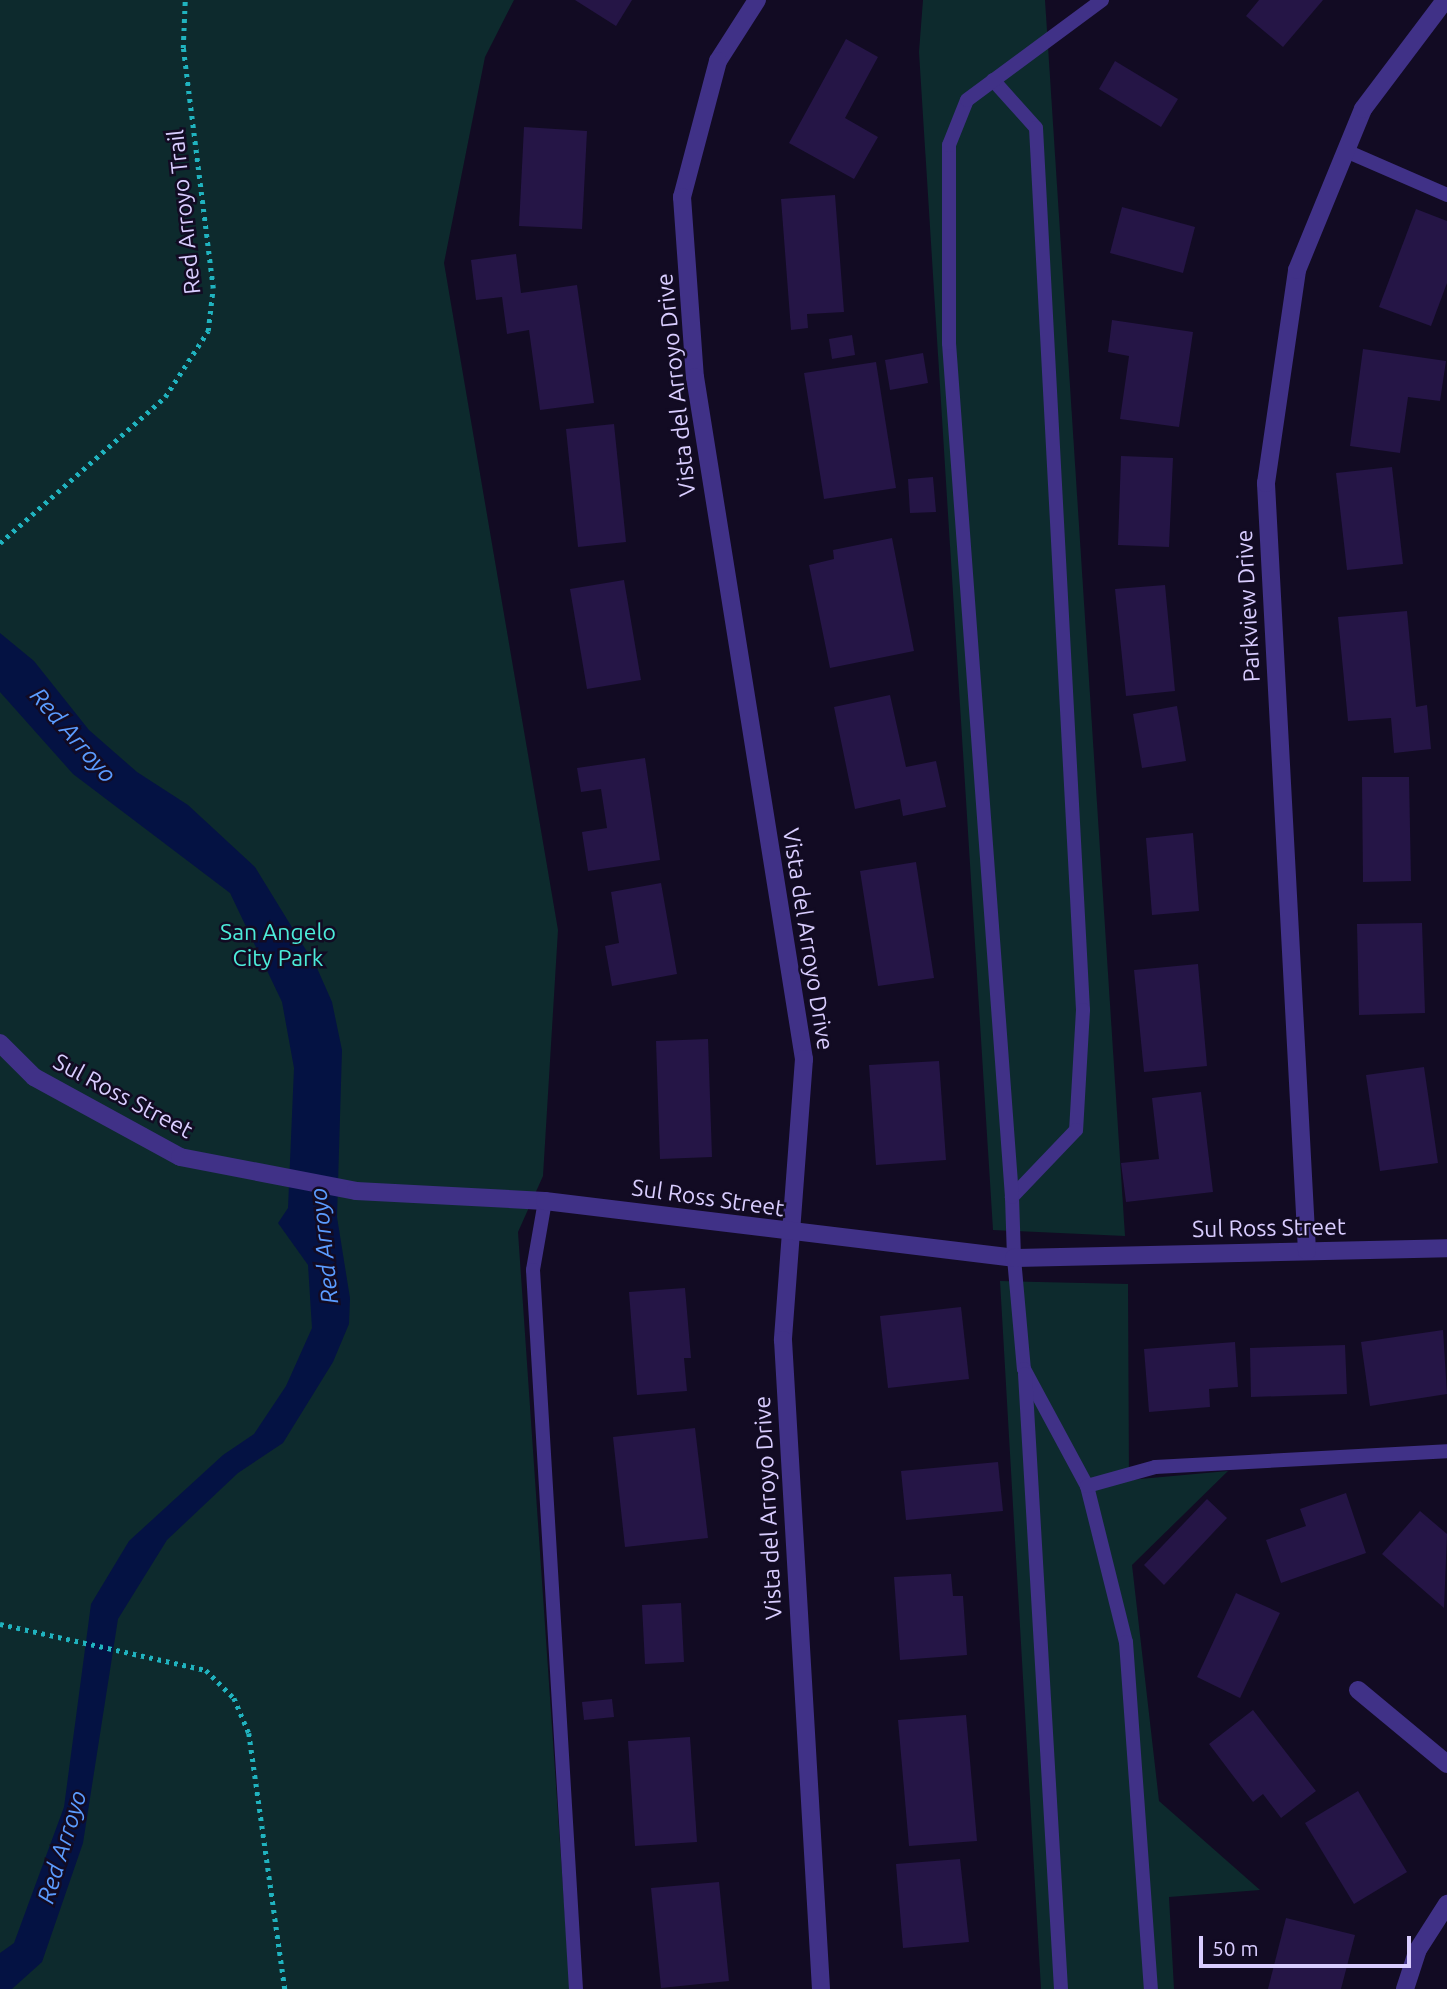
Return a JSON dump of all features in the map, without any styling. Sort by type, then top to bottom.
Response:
[{"type":"street","name":"Vista del Arroyo Drive","points":[[757,0],[718,61],[682,197],[695,377],[804,1059],[794,1235],[783,1340],[821,1989]]},
{"type":"street","name":"Parkview Drive","points":[[1307,1251],[1266,483],[1297,270],[1363,109],[1445,0]]},
{"type":"street","name":"Sul Ross Street","points":[[0,1043],[34,1077],[180,1157],[252,1174],[356,1191],[545,1201],[794,1235],[1014,1258],[1447,1248]]},
{"type":"street","points":[[1358,1690],[1447,1764]]},
{"type":"street","points":[[1405,1989],[1417,1951],[1447,1903]]},
{"type":"lane","points":[[1061,1989],[1024,1369],[949,343],[949,145],[967,100],[1102,0]]},
{"type":"lane","points":[[993,80],[1036,128],[1083,1010],[1076,1130],[1012,1197]]},
{"type":"lane","points":[[1346,151],[1447,195]]},
{"type":"lane","points":[[545,1201],[533,1270],[576,1989]]},
{"type":"lane","points":[[1024,1369],[1087,1486],[1126,1642],[1151,1989]]},
{"type":"lane","points":[[1087,1486],[1155,1467],[1447,1451]]},
{"type":"path","name":"Red Arroyo Trail","points":[[0,543],[165,397],[208,331],[212,288],[183,48],[185,0]]},
{"type":"path","points":[[0,1624],[206,1670],[234,1698],[249,1733],[285,1989]]},
{"type":"green space","name":"San Angelo City Park","points":[[0,0],[514,0],[485,57],[444,263],[558,930],[543,1176],[518,1232],[570,1989],[0,1989]]},
{"type":"green space","points":[[923,0],[1045,0],[1125,1236],[993,1230],[919,52]]},
{"type":"green space","points":[[1000,1281],[1128,1284],[1129,1480],[1228,1471],[1132,1565],[1159,1801],[1260,1890],[1169,1897],[1174,1989],[1041,1989]]},
{"type":"water","name":"Red Arroyo","points":[[0,633],[34,661],[89,730],[137,772],[188,805],[255,867],[317,968],[332,1002],[342,1050],[337,1217],[350,1298],[349,1324],[333,1362],[283,1443],[238,1473],[167,1540],[118,1619],[83,1843],[42,1962],[12,1989],[0,1989],[0,1953],[14,1943],[64,1807],[91,1604],[129,1541],[223,1455],[254,1434],[286,1386],[312,1328],[308,1265],[278,1223],[288,1208],[294,1068],[282,1002],[230,893],[73,774],[0,692]]},
{"type":"building","points":[[575,0],[632,0],[616,26]]},
{"type":"building","points":[[1259,0],[1323,0],[1283,47],[1246,16]]},
{"type":"building","points":[[846,39],[878,57],[845,118],[878,137],[854,179],[789,143]]},
{"type":"building","points":[[1115,61],[1178,99],[1161,127],[1099,89]]},
{"type":"building","points":[[524,127],[587,131],[582,229],[519,226]]},
{"type":"building","points":[[835,195],[844,312],[807,314],[808,328],[791,330],[781,199]]},
{"type":"building","points":[[1122,207],[1195,227],[1183,273],[1110,253]]},
{"type":"building","points":[[1416,209],[1447,221],[1447,283],[1431,326],[1379,307]]},
{"type":"building","points":[[516,254],[521,293],[577,285],[594,403],[540,410],[529,330],[507,334],[502,297],[476,300],[471,260]]},
{"type":"building","points":[[1112,320],[1193,332],[1179,427],[1120,419],[1129,356],[1108,352]]},
{"type":"building","points":[[852,335],[855,355],[832,359],[829,339]]},
{"type":"building","points":[[1363,349],[1446,361],[1440,401],[1408,397],[1400,453],[1350,446]]},
{"type":"building","points":[[923,353],[928,383],[890,390],[885,360]]},
{"type":"building","points":[[876,362],[896,488],[824,499],[804,373]]},
{"type":"building","points":[[614,424],[626,542],[578,547],[566,429]]},
{"type":"building","points":[[1121,456],[1173,458],[1169,547],[1118,545]]},
{"type":"building","points":[[1392,467],[1403,564],[1347,570],[1336,473]]},
{"type":"building","points":[[933,477],[936,512],[910,513],[908,479]]},
{"type":"building","points":[[892,538],[914,651],[830,668],[809,565],[834,559],[833,550]]},
{"type":"building","points":[[624,580],[641,680],[587,689],[570,589]]},
{"type":"building","points":[[1165,585],[1175,691],[1126,696],[1115,589]]},
{"type":"building","points":[[1407,611],[1416,707],[1427,705],[1431,749],[1394,753],[1391,718],[1348,721],[1338,617]]},
{"type":"building","points":[[890,695],[906,767],[936,761],[946,807],[903,816],[900,799],[855,809],[834,707]]},
{"type":"building","points":[[1177,706],[1186,761],[1142,768],[1133,714]]},
{"type":"building","points":[[645,758],[660,860],[588,871],[582,832],[607,828],[601,789],[581,792],[577,768]]},
{"type":"building","points":[[1362,777],[1409,777],[1411,881],[1363,882]]},
{"type":"building","points":[[1193,833],[1199,911],[1152,915],[1146,838]]},
{"type":"building","points":[[916,862],[934,978],[878,986],[860,871]]},
{"type":"building","points":[[661,883],[677,974],[612,986],[605,946],[619,943],[611,892]]},
{"type":"building","points":[[1422,923],[1425,1013],[1359,1015],[1357,924]]},
{"type":"building","points":[[1198,964],[1207,1066],[1144,1072],[1134,970]]},
{"type":"building","points":[[708,1039],[712,1157],[660,1159],[656,1041]]},
{"type":"building","points":[[939,1061],[946,1160],[876,1165],[869,1065]]},
{"type":"building","points":[[1424,1067],[1438,1163],[1380,1171],[1366,1075]]},
{"type":"building","points":[[1201,1092],[1213,1192],[1126,1202],[1121,1163],[1159,1159],[1152,1098]]},
{"type":"building","points":[[685,1288],[691,1358],[684,1358],[687,1391],[637,1395],[629,1292]]},
{"type":"building","points":[[961,1307],[969,1379],[888,1388],[880,1316]]},
{"type":"building","points":[[1443,1330],[1447,1394],[1370,1406],[1361,1342]]},
{"type":"building","points":[[1235,1342],[1238,1387],[1209,1389],[1210,1407],[1149,1412],[1144,1349]]},
{"type":"building","points":[[1345,1345],[1347,1394],[1251,1397],[1250,1348]]},
{"type":"building","points":[[695,1428],[708,1538],[625,1547],[613,1437]]},
{"type":"building","points":[[998,1462],[1003,1511],[906,1520],[901,1471]]},
{"type":"building","points":[[1346,1493],[1366,1553],[1281,1583],[1266,1540],[1306,1526],[1300,1509]]},
{"type":"building","points":[[1207,1499],[1227,1518],[1164,1585],[1144,1565]]},
{"type":"building","points":[[1420,1511],[1447,1534],[1444,1608],[1382,1554]]},
{"type":"building","points":[[951,1574],[953,1596],[963,1596],[967,1655],[900,1660],[894,1577]]},
{"type":"building","points":[[1236,1593],[1280,1613],[1240,1698],[1197,1677]]},
{"type":"building","points":[[681,1603],[684,1662],[645,1664],[642,1605]]},
{"type":"building","points":[[612,1699],[614,1717],[584,1720],[582,1702]]},
{"type":"building","points":[[1253,1710],[1316,1791],[1281,1818],[1263,1794],[1253,1802],[1209,1744]]},
{"type":"building","points":[[966,1715],[977,1841],[909,1846],[898,1720]]},
{"type":"building","points":[[690,1737],[697,1842],[635,1846],[628,1741]]},
{"type":"building","points":[[1358,1791],[1407,1872],[1354,1904],[1305,1823]]},
{"type":"building","points":[[960,1859],[969,1942],[903,1948],[896,1864]]},
{"type":"building","points":[[719,1882],[729,1981],[661,1988],[651,1888]]},
{"type":"building","points":[[1286,1918],[1355,1935],[1341,1989],[1268,1989]]}]
